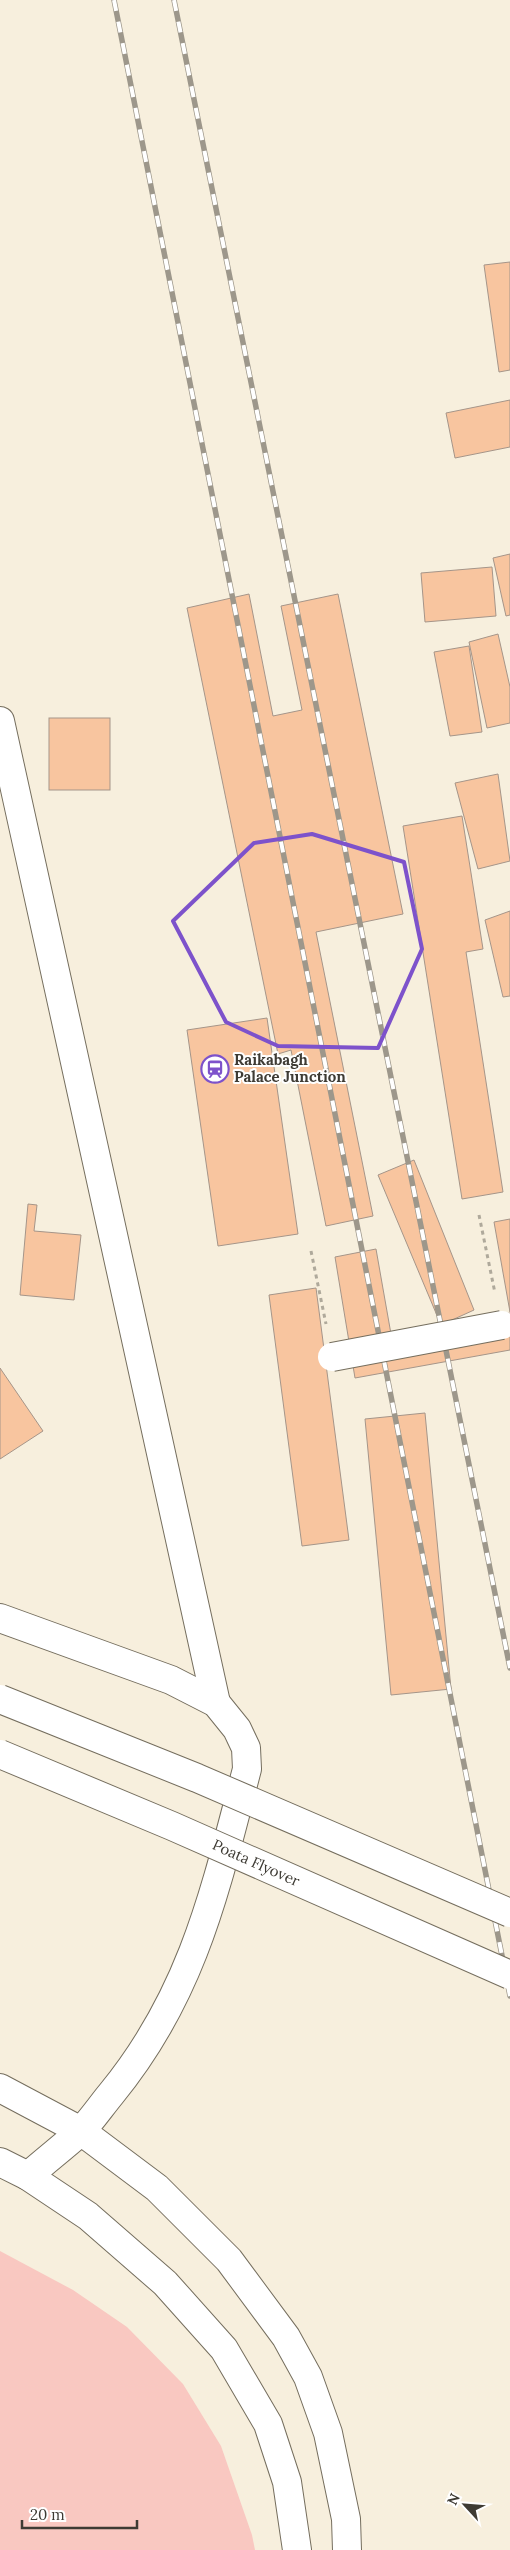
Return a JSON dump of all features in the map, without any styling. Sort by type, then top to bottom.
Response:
[{"type":"main road","points":[[0,721],[216,1703]]},
{"type":"main road","points":[[332,1357],[502,1325]]},
{"type":"main road","points":[[0,1618],[171,1680],[216,1703],[237,1729],[246,1748],[247,1769],[212,1904],[191,1960],[167,2012],[143,2054],[81,2131],[28,2176]]},
{"type":"main road","points":[[0,1699],[197,1778],[510,1913]]},
{"type":"main road","name":"Poata Flyover","points":[[0,1754],[172,1826],[510,1975]]},
{"type":"main road","points":[[0,2088],[81,2131],[157,2188],[228,2260],[286,2337],[308,2376],[328,2433],[346,2519],[347,2550]]},
{"type":"main road","points":[[0,2162],[28,2176],[88,2216],[164,2283],[224,2349],[268,2424],[287,2482],[298,2550]]},
{"type":"path","points":[[479,1215],[502,1325]]},
{"type":"path","points":[[311,1251],[332,1357]]},
{"type":"highlighted area","points":[[312,834],[404,862],[422,949],[378,1048],[278,1046],[226,1022],[173,921],[254,843]]},
{"type":"shaded area","points":[[0,2251],[73,2290],[127,2327],[183,2384],[221,2446],[252,2535],[255,2550],[0,2550]]},
{"type":"building","points":[[510,262],[510,370],[499,372],[484,265]]},
{"type":"building","points":[[510,400],[510,447],[455,458],[446,413]]},
{"type":"building","points":[[510,554],[510,615],[506,616],[493,558]]},
{"type":"building","points":[[492,567],[496,616],[425,622],[421,573]]},
{"type":"building","points":[[249,594],[273,716],[302,710],[281,606],[338,594],[403,914],[316,932],[373,1216],[326,1226],[291,1050],[278,1054],[187,608]]},
{"type":"building","points":[[498,634],[510,687],[510,723],[487,728],[469,642]]},
{"type":"building","points":[[469,646],[482,732],[450,736],[434,652]]},
{"type":"building","points":[[49,718],[110,718],[110,790],[49,790]]},
{"type":"building","points":[[498,774],[510,861],[478,869],[455,783]]},
{"type":"building","points":[[462,816],[483,949],[466,952],[503,1192],[462,1199],[403,826]]},
{"type":"building","points":[[510,911],[510,996],[503,997],[485,920]]},
{"type":"building","points":[[267,1018],[298,1234],[218,1246],[187,1030]]},
{"type":"building","points":[[414,1160],[474,1310],[441,1325],[378,1175]]},
{"type":"building","points":[[28,1204],[37,1205],[34,1231],[81,1235],[74,1300],[20,1295]]},
{"type":"building","points":[[510,1219],[510,1312],[494,1222]]},
{"type":"building","points":[[376,1249],[391,1334],[510,1313],[510,1350],[355,1378],[335,1257]]},
{"type":"building","points":[[316,1288],[349,1540],[302,1546],[269,1295]]},
{"type":"building","points":[[0,1368],[43,1431],[0,1459]]},
{"type":"building","points":[[425,1413],[451,1689],[391,1695],[365,1419]]},
{"type":"railway","points":[[114,0],[510,1996]]},
{"type":"railway","points":[[174,0],[510,1668]]},
{"type":"place","name":"Raikabagh Palace Junction","points":[[215,1069]]}]
